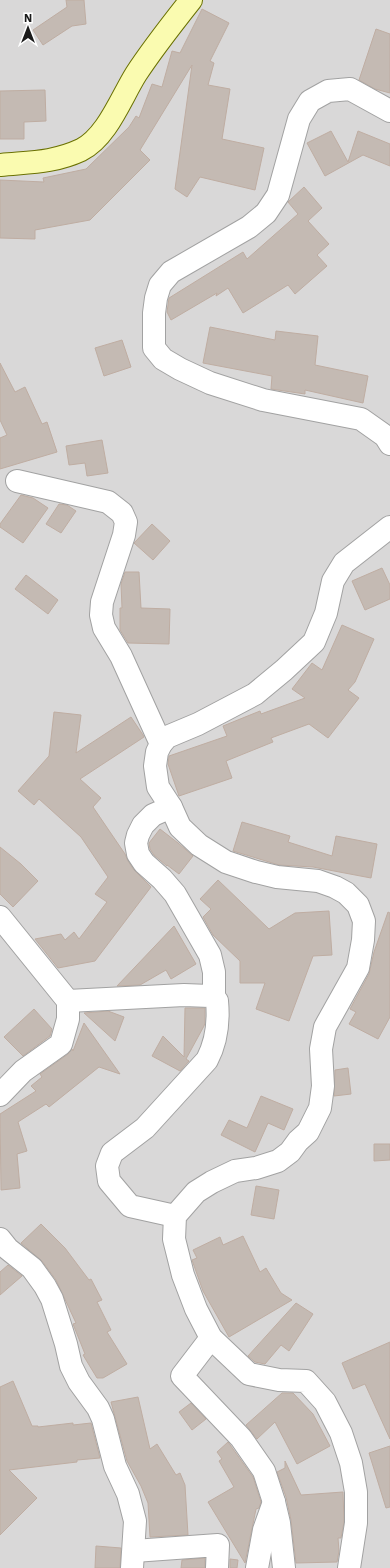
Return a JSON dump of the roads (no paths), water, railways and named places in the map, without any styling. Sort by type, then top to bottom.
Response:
[{"type":"street","points":[[0,164],[44,162],[82,149],[99,135],[113,115],[136,74],[167,30],[191,0]]},
{"type":"street","points":[[390,111],[350,89],[328,91],[310,101],[299,118],[278,195],[266,213],[249,227],[171,272],[160,285],[154,313],[154,348],[163,359],[210,383],[263,400],[361,419],[385,436],[390,444]]},
{"type":"street","points":[[17,481],[108,502],[122,512],[126,522],[124,535],[102,602],[101,615],[104,628],[121,656],[161,744]]},
{"type":"street","points":[[349,1568],[356,1523],[356,1492],[351,1463],[341,1433],[325,1402],[306,1381],[279,1380],[248,1374],[211,1338],[196,1309],[183,1275],[174,1239],[175,1216],[196,1192],[234,1171],[256,1168],[278,1162],[290,1152],[298,1141],[308,1132],[320,1108],[323,1086],[322,1049],[325,1027],[358,968],[363,940],[364,921],[358,905],[346,893],[336,887],[318,881],[277,877],[256,872],[226,862],[199,845],[180,827],[171,807],[158,787],[155,766],[161,744],[168,737],[198,724],[255,694],[314,642],[326,613],[333,582],[344,563],[390,527]]},
{"type":"street","points":[[171,807],[153,815],[143,825],[136,843],[138,854],[144,863],[162,878],[175,894],[210,955],[214,972],[214,998],[217,1006],[217,1031],[214,1046],[207,1060],[145,1128],[112,1153],[107,1166],[109,1181],[130,1206],[175,1216]]},
{"type":"street","points":[[0,917],[68,1001],[68,1019],[61,1044],[23,1071],[0,1095]]},
{"type":"street","points":[[68,1001],[184,994],[206,995],[214,998]]},
{"type":"street","points":[[0,1239],[8,1249],[32,1268],[45,1286],[52,1299],[71,1366],[79,1382],[98,1408],[103,1419],[115,1466],[128,1494],[135,1521],[133,1559],[218,1545],[217,1568]]},
{"type":"street","points":[[211,1338],[182,1376],[241,1438],[264,1471],[279,1523],[284,1568]]},
{"type":"street","points":[[257,1568],[264,1530],[274,1502]]}]
